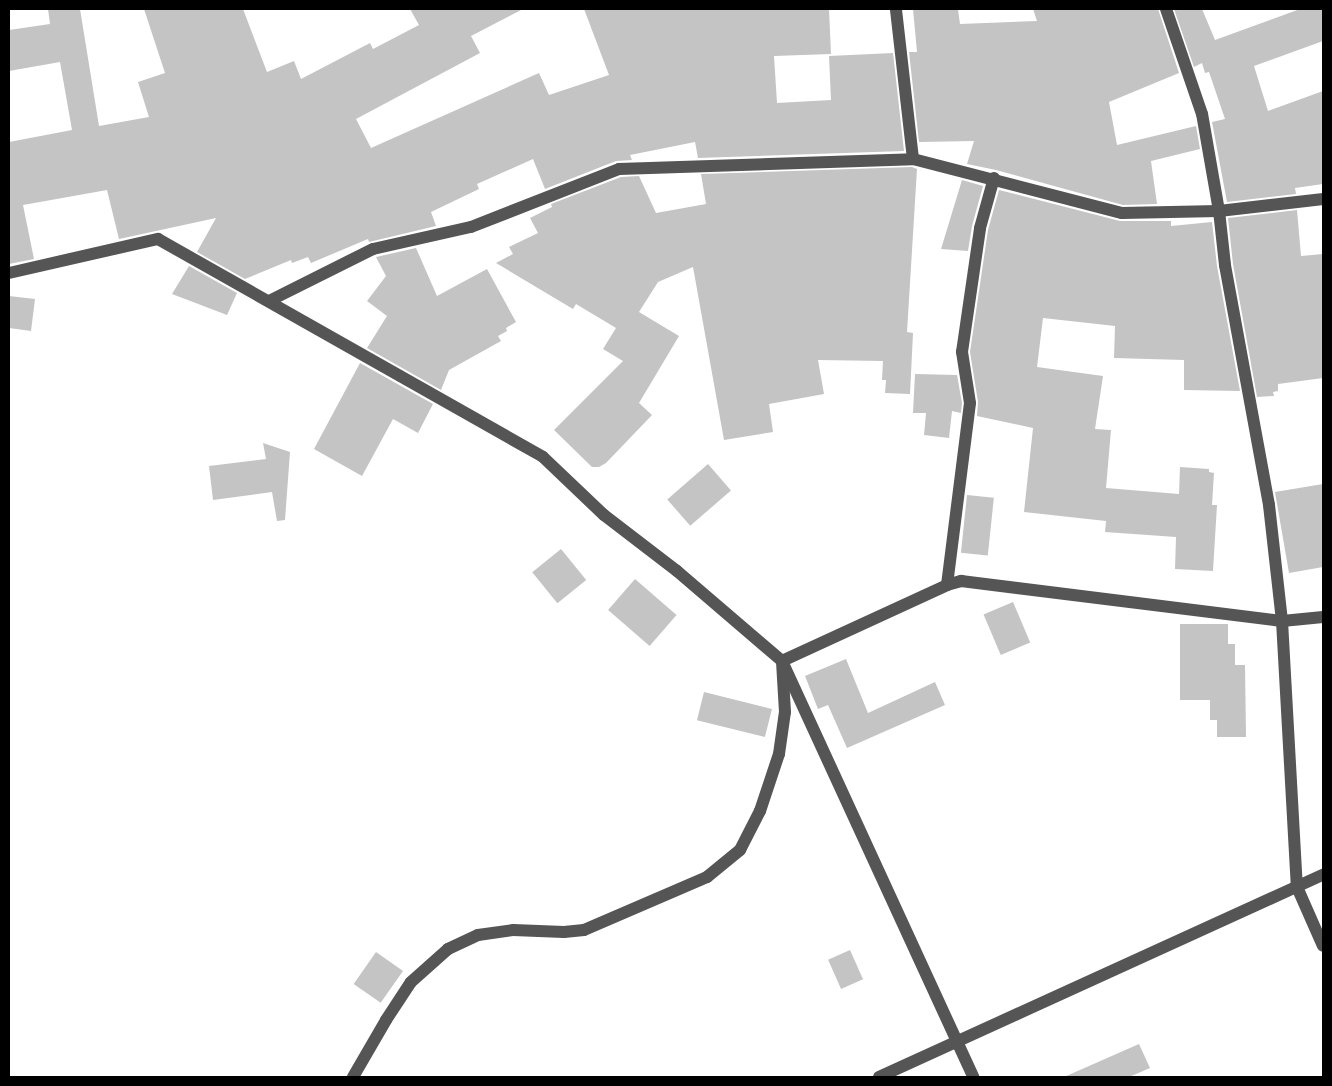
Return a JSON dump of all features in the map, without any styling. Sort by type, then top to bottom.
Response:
[{"type":"street","points":[[896,9],[913,158]]},
{"type":"street","points":[[1166,9],[1202,114],[1219,211],[1225,265],[1269,505],[1282,622],[1297,887],[1323,946]]},
{"type":"street","points":[[269,301],[372,249],[471,227],[619,169],[913,158],[1122,213],[1219,211],[1323,199]]},
{"type":"street","points":[[947,585],[970,403],[962,352],[980,228],[994,178]]},
{"type":"street","points":[[9,273],[158,239],[544,457],[604,515],[677,571],[782,661],[972,1077]]},
{"type":"street","points":[[782,661],[947,585],[961,581],[1282,622],[1323,617]]},
{"type":"street","points":[[353,1077],[386,1020],[411,982],[448,949],[478,935],[513,930],[564,932],[584,930],[707,877],[740,850],[760,811],[779,754],[785,712],[782,661]]},
{"type":"street","points":[[879,1077],[1323,875]]},
{"type":"building","points":[[48,9],[80,9],[99,126],[149,117],[138,82],[165,73],[144,9],[243,9],[267,72],[294,61],[301,79],[370,43],[373,49],[419,25],[410,9],[523,9],[471,36],[480,53],[356,119],[371,148],[539,73],[549,95],[609,75],[584,9],[829,9],[831,54],[774,56],[777,103],[831,100],[829,56],[893,53],[904,151],[698,158],[695,142],[630,155],[632,160],[616,161],[545,189],[533,159],[477,184],[479,189],[431,212],[436,226],[369,242],[368,239],[311,263],[308,257],[292,263],[291,260],[245,279],[197,252],[216,218],[119,239],[107,190],[23,205],[34,259],[9,264],[9,142],[72,130],[60,62],[9,71],[9,30],[50,24]]},
{"type":"building","points":[[913,9],[958,9],[960,24],[1037,21],[1033,9],[1158,9],[1179,73],[1109,102],[1117,145],[1196,126],[1200,149],[1151,161],[1157,204],[1123,205],[996,170],[967,164],[974,141],[919,142],[909,52],[917,52]]},
{"type":"building","points":[[1174,9],[1202,9],[1215,40],[1300,9],[1323,9],[1323,41],[1254,66],[1268,111],[1323,91],[1323,184],[1295,188],[1296,194],[1227,202],[1212,122],[1225,119],[1209,72],[1205,73],[1202,63],[1194,67]]},
{"type":"building","points":[[912,167],[917,169],[907,332],[913,333],[910,394],[885,393],[886,380],[882,380],[883,361],[818,360],[824,394],[769,404],[773,432],[724,440],[693,267],[658,282],[639,312],[679,336],[639,403],[652,415],[606,463],[599,467],[592,467],[554,430],[623,361],[603,349],[616,328],[576,304],[573,309],[496,263],[513,254],[509,247],[538,233],[530,218],[552,207],[551,204],[621,177],[639,176],[656,213],[706,204],[701,174]]},
{"type":"building","points":[[962,180],[983,186],[972,226],[968,251],[941,249]]},
{"type":"building","points":[[999,190],[1120,221],[1171,221],[1171,226],[1212,222],[1217,266],[1240,391],[1184,390],[1184,360],[1114,358],[1115,326],[1043,318],[1037,367],[1103,376],[1095,429],[1111,430],[1106,488],[1179,494],[1180,467],[1209,469],[1209,472],[1214,473],[1212,505],[1217,505],[1213,571],[1175,569],[1176,537],[1105,532],[1106,521],[1024,512],[1033,428],[977,416],[978,402],[970,352],[988,230]]},
{"type":"building","points":[[1297,210],[1301,256],[1323,254],[1323,378],[1278,384],[1278,391],[1273,392],[1274,396],[1257,397],[1233,264],[1228,218]]},
{"type":"building","points":[[416,248],[437,296],[487,269],[516,322],[506,328],[507,331],[498,336],[501,341],[449,370],[441,390],[367,348],[387,316],[367,301],[386,276],[376,257]]},
{"type":"building","points":[[189,266],[237,293],[227,315],[172,294]]},
{"type":"building","points":[[9,296],[35,299],[31,331],[9,328]]},
{"type":"building","points":[[360,363],[433,404],[418,433],[393,419],[362,476],[314,449]]},
{"type":"building","points":[[915,374],[957,375],[962,403],[961,413],[952,411],[949,438],[924,435],[926,413],[913,413]]},
{"type":"building","points":[[263,443],[290,452],[285,520],[277,521],[272,492],[213,500],[209,466],[266,459]]},
{"type":"building","points":[[708,464],[731,490],[690,526],[667,499]]},
{"type":"building","points":[[1323,484],[1323,567],[1289,573],[1275,492]]},
{"type":"building","points":[[967,495],[994,498],[988,556],[961,553]]},
{"type":"building","points":[[561,549],[586,580],[557,603],[532,572]]},
{"type":"building","points":[[635,579],[677,615],[650,646],[608,610]]},
{"type":"building","points":[[1013,602],[1030,643],[1001,655],[984,615]]},
{"type":"building","points":[[1180,624],[1228,624],[1228,644],[1235,644],[1235,665],[1245,665],[1246,737],[1217,737],[1217,720],[1210,720],[1210,700],[1180,700]]},
{"type":"building","points":[[846,659],[868,713],[935,682],[945,705],[847,748],[828,705],[818,709],[805,676]]},
{"type":"building","points":[[704,692],[772,709],[765,737],[697,720]]},
{"type":"building","points":[[850,950],[863,979],[841,989],[828,960]]},
{"type":"building","points":[[376,952],[403,971],[381,1003],[354,984]]},
{"type":"building","points":[[1139,1044],[1150,1068],[1129,1077],[1064,1077]]}]
